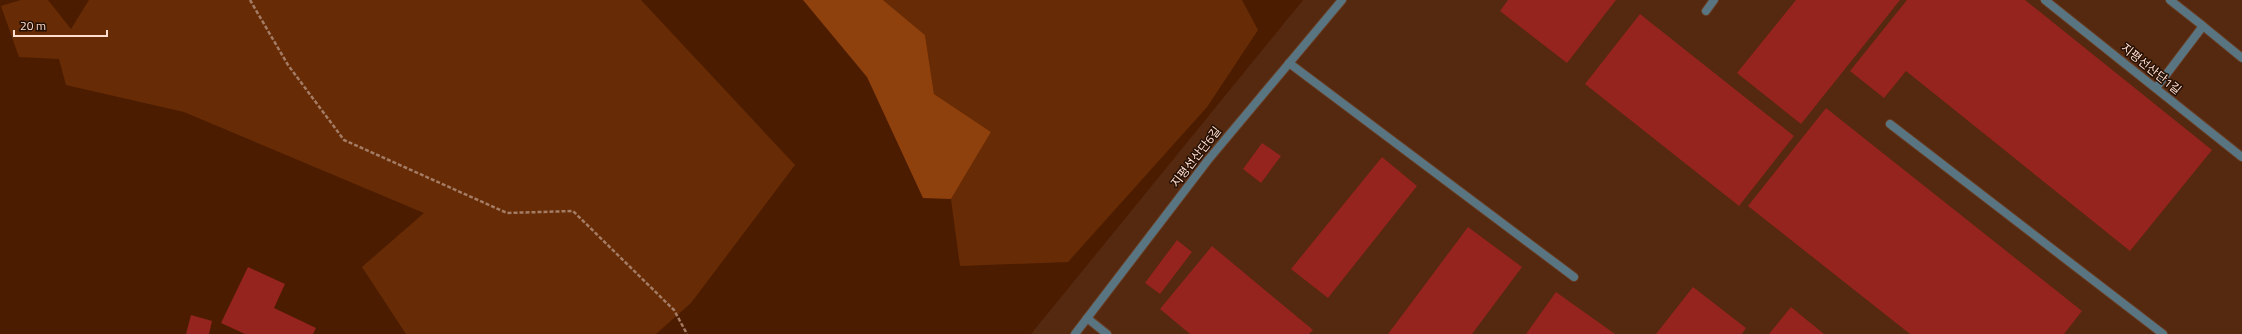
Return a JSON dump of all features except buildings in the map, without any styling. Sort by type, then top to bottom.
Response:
[{"type":"street","name":"지평선산단6길","points":[[1076,334],[1208,160],[1342,0]]},
{"type":"street","points":[[1706,11],[1714,0]]},
{"type":"street","name":"지평선산단1길","points":[[2045,0],[2242,157]]},
{"type":"street","points":[[2170,0],[2242,58]]},
{"type":"street","points":[[2156,88],[2203,26]]},
{"type":"street","points":[[1289,63],[1574,277]]},
{"type":"street","points":[[1890,124],[2163,334]]},
{"type":"street","points":[[1087,318],[1107,334]]},
{"type":"path","points":[[250,0],[288,65],[344,140],[506,213],[573,211],[674,310],[687,334]]},
{"type":"shaded area","points":[[21,0],[48,0],[71,29],[89,0],[641,0],[795,165],[691,303],[656,334],[406,334],[362,267],[424,213],[184,112],[66,85],[59,59],[19,57],[1,6]]},
{"type":"shaded area","points":[[803,0],[883,0],[925,35],[934,94],[991,132],[951,199],[923,198],[867,77]]},
{"type":"shaded area","points":[[883,0],[1242,0],[1258,30],[1207,107],[1068,262],[960,266],[951,199],[991,132],[934,94],[925,35]]},
{"type":"shaded area","points":[[1303,0],[2242,0],[2242,334],[1031,334]]}]
